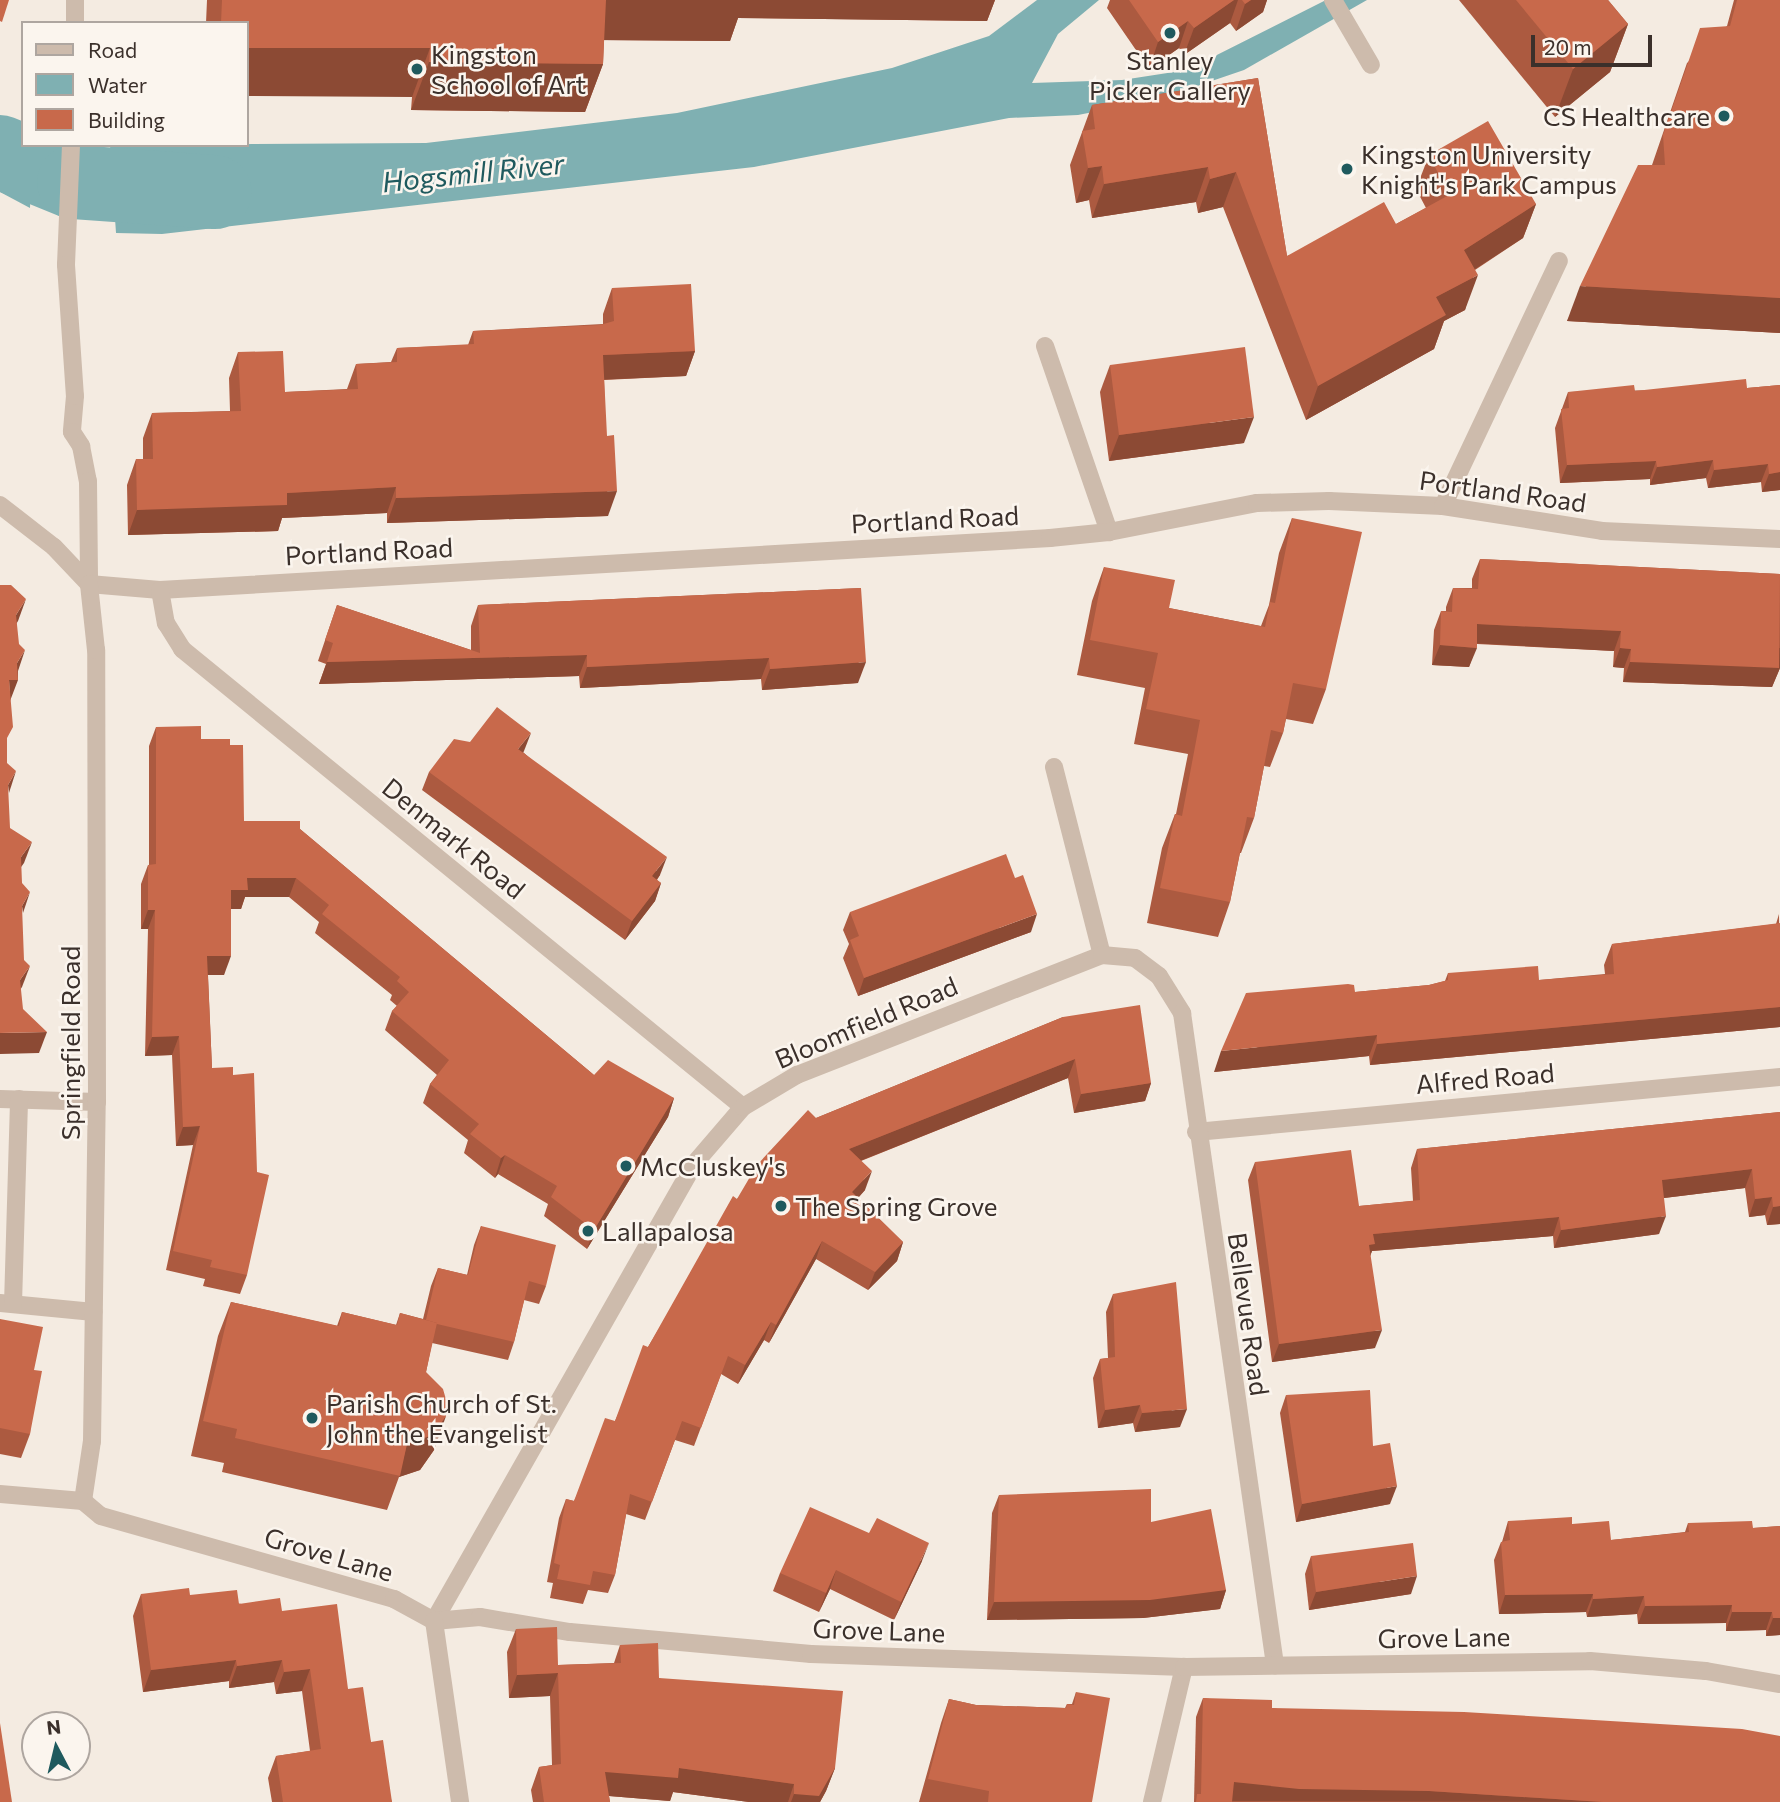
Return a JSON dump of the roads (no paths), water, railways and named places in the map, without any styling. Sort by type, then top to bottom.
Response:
[{"type":"street","points":[[75,0],[75,21]]},
{"type":"street","points":[[1333,0],[1371,65]]},
{"type":"street","name":"Springfield Road","points":[[71,147],[66,265],[75,396],[71,406],[72,432],[81,446],[88,481],[89,584],[96,650],[97,1102],[94,1312],[92,1441],[83,1501]]},
{"type":"street","points":[[1443,506],[1559,261]]},
{"type":"street","points":[[1045,346],[1109,532]]},
{"type":"street","name":"Portland Road","points":[[89,584],[160,590],[1109,532],[1257,503],[1443,506],[1602,531],[1780,539]]},
{"type":"street","points":[[0,505],[54,547],[89,584]]},
{"type":"street","name":"Denmark Road","points":[[160,590],[166,623],[182,649],[743,1107]]},
{"type":"street","points":[[1054,767],[1102,955]]},
{"type":"street","name":"Bloomfield Road","points":[[434,1622],[694,1164],[743,1107],[797,1075],[1102,955],[1135,958],[1159,976]]},
{"type":"street","name":"Bellevue Road","points":[[1159,976],[1182,1013],[1196,1132],[1275,1665]]},
{"type":"street","name":"Alfred Road","points":[[1196,1132],[1780,1077]]},
{"type":"street","points":[[0,1099],[97,1102]]},
{"type":"street","points":[[19,1099],[6,1303],[94,1312]]},
{"type":"street","name":"Grove Lane","points":[[0,1494],[83,1501],[101,1516],[394,1598],[434,1622],[480,1617],[570,1632],[811,1654],[1184,1667],[1590,1661],[1706,1671],[1780,1684]]},
{"type":"street","points":[[434,1622],[460,1802]]},
{"type":"street","points":[[1152,1802],[1184,1667]]},
{"type":"water","points":[[1037,0],[1099,0],[1058,34],[1032,83],[1122,80],[1187,70],[1326,0],[1367,0],[1244,70],[1159,99],[1078,115],[1009,118],[754,167],[162,234],[116,233],[110,147],[426,143],[677,113],[892,68],[989,36]]},
{"type":"water","points":[[0,128],[21,139],[21,147],[32,147],[30,208],[0,192]]},
{"type":"waterway","name":"Hogsmill River","points":[[0,152],[74,182],[215,192]]},
{"type":"place","name":"Stanley Picker Gallery","points":[[1170,33]]},
{"type":"place","name":"Kingston School of Art","points":[[417,69]]},
{"type":"place","name":"CS Healthcare","points":[[1724,116]]},
{"type":"place","name":"Kingston University Knight's Park Campus","points":[[1347,169]]},
{"type":"place","name":"McCluskey's","points":[[626,1166]]},
{"type":"place","name":"The Spring Grove","points":[[781,1206]]},
{"type":"place","name":"Lallapalosa","points":[[588,1231]]},
{"type":"place","name":"Parish Church of St. John the Evangelist","points":[[312,1418]]}]
